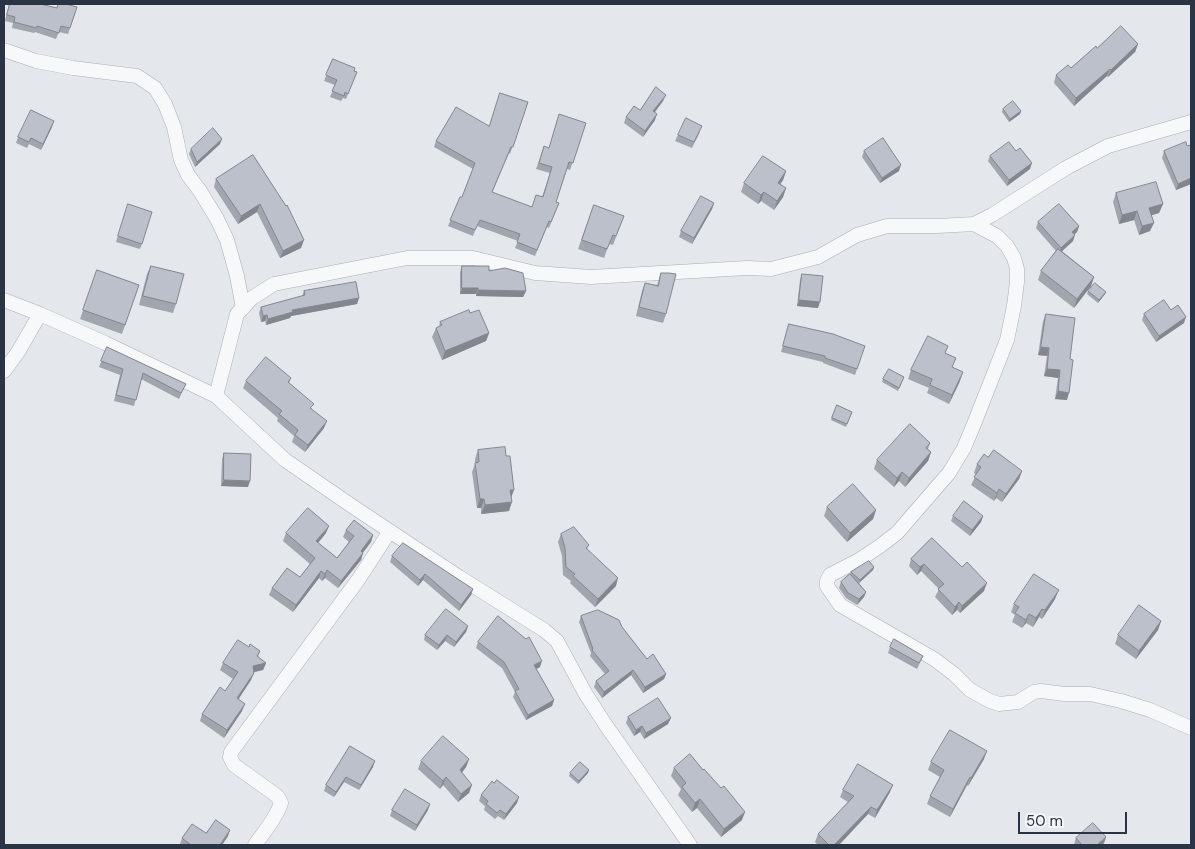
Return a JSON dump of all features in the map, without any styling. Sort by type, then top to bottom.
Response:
[{"type":"street","points":[[4,50],[36,61],[137,76],[155,88],[165,104],[174,127],[181,160],[188,175],[204,198],[227,240],[243,308]]},
{"type":"street","points":[[216,396],[237,314],[252,298],[274,284],[407,258],[473,258],[534,273],[591,277],[747,268],[770,269],[818,257],[857,235],[887,226],[974,224],[992,215],[1066,168],[1108,146],[1191,122]]},
{"type":"street","points":[[974,224],[997,236],[1007,246],[1014,258],[1017,269],[1014,306],[1007,340],[974,424],[964,448],[949,473],[897,533],[859,560],[830,575],[827,586],[840,605],[934,659],[954,674],[970,690],[990,701],[999,704],[1018,702],[1034,692],[1041,691],[1064,694],[1090,694],[1150,710],[1191,728]]},
{"type":"street","points":[[4,300],[105,343],[216,396],[285,460],[459,577],[544,630],[557,641],[585,693],[605,724],[690,845]]},
{"type":"street","points":[[4,371],[18,352],[40,314]]},
{"type":"street","points":[[254,845],[272,820],[281,803],[278,797],[234,765],[230,757],[231,752],[358,580],[390,531]]},
{"type":"building","points":[[10,4],[40,4],[57,8],[58,4],[66,4],[77,7],[70,28],[61,26],[59,33],[37,26],[36,28],[14,22],[15,17],[7,15]]},
{"type":"building","points":[[1121,26],[1138,44],[1111,70],[1076,98],[1056,75],[1068,65],[1071,68]]},
{"type":"building","points":[[333,59],[355,68],[354,71],[357,72],[348,94],[345,92],[344,96],[332,91],[337,80],[326,75]]},
{"type":"building","points":[[656,87],[666,95],[653,111],[657,114],[645,131],[626,117],[634,106],[640,110]]},
{"type":"building","points":[[500,93],[528,102],[513,147],[511,147],[492,192],[532,207],[536,195],[543,197],[552,167],[539,163],[544,146],[549,148],[559,114],[586,123],[573,163],[569,162],[556,202],[559,203],[537,250],[517,242],[520,234],[480,220],[475,230],[450,220],[460,197],[462,197],[475,163],[436,141],[456,107],[489,126]]},
{"type":"building","points":[[1013,101],[1021,111],[1010,119],[1003,109]]},
{"type":"building","points":[[31,110],[54,121],[43,144],[31,138],[29,142],[18,137]]},
{"type":"building","points":[[686,118],[702,126],[694,142],[678,135]]},
{"type":"building","points":[[213,128],[222,139],[197,162],[191,149]]},
{"type":"building","points":[[883,138],[901,165],[882,178],[864,151]]},
{"type":"building","points":[[1009,142],[1016,151],[1020,148],[1032,163],[1009,180],[990,156]]},
{"type":"building","points":[[1186,142],[1187,146],[1191,145],[1191,178],[1178,184],[1164,151]]},
{"type":"building","points":[[253,155],[287,205],[304,240],[283,251],[260,204],[241,216],[216,179]]},
{"type":"building","points":[[763,156],[786,171],[778,183],[786,188],[777,201],[764,192],[761,195],[744,183]]},
{"type":"building","points":[[1156,182],[1163,204],[1149,208],[1154,223],[1142,226],[1137,211],[1122,215],[1116,193]]},
{"type":"building","points":[[701,196],[714,203],[694,238],[681,231]]},
{"type":"building","points":[[128,204],[152,212],[142,244],[118,236]]},
{"type":"building","points":[[1059,204],[1079,226],[1072,232],[1075,235],[1061,248],[1038,222]]},
{"type":"building","points":[[594,205],[624,216],[616,236],[613,235],[607,249],[582,240]]},
{"type":"building","points":[[1058,249],[1094,277],[1077,299],[1041,271]]},
{"type":"building","points":[[151,266],[184,274],[176,304],[143,296]]},
{"type":"building","points":[[462,266],[489,266],[489,271],[505,268],[523,273],[526,291],[462,288]]},
{"type":"building","points":[[97,270],[139,285],[125,325],[83,310]]},
{"type":"building","points":[[661,273],[676,274],[666,314],[639,307],[645,283],[658,286]]},
{"type":"building","points":[[802,274],[823,276],[820,302],[799,300]]},
{"type":"building","points":[[356,282],[359,298],[292,310],[293,312],[268,319],[267,315],[263,316],[261,307],[305,295],[304,291]]},
{"type":"building","points":[[1095,283],[1106,292],[1099,300],[1088,291]]},
{"type":"building","points":[[1164,300],[1171,310],[1178,305],[1186,317],[1159,336],[1144,314]]},
{"type":"building","points":[[469,310],[470,313],[479,310],[489,333],[445,351],[436,328],[442,325],[440,322]]},
{"type":"building","points":[[1046,314],[1075,318],[1070,359],[1073,360],[1069,393],[1058,391],[1060,370],[1047,369],[1049,348],[1041,347]]},
{"type":"building","points":[[789,324],[833,334],[865,346],[857,369],[825,358],[825,356],[783,346]]},
{"type":"building","points":[[928,336],[948,346],[945,353],[956,358],[952,367],[963,372],[952,395],[930,385],[932,379],[911,370]]},
{"type":"building","points":[[107,347],[186,384],[181,393],[143,373],[136,400],[116,395],[123,369],[101,361]]},
{"type":"building","points":[[266,357],[291,378],[288,382],[314,404],[310,408],[327,421],[308,445],[295,435],[298,430],[279,414],[282,411],[246,381]]},
{"type":"building","points":[[889,369],[904,377],[899,388],[883,379]]},
{"type":"building","points":[[837,405],[852,412],[847,424],[832,418]]},
{"type":"building","points":[[910,424],[930,443],[926,448],[931,452],[909,478],[902,472],[897,478],[877,460]]},
{"type":"building","points":[[505,447],[506,456],[510,456],[514,490],[510,490],[512,502],[485,505],[484,499],[480,499],[475,463],[479,462],[478,450]]},
{"type":"building","points":[[994,450],[1022,471],[1006,494],[999,489],[997,493],[974,477],[981,467],[977,464],[984,454],[988,457]]},
{"type":"building","points":[[224,453],[251,454],[250,481],[224,480]]},
{"type":"building","points":[[853,484],[876,510],[850,533],[827,507]]},
{"type":"building","points":[[964,501],[983,516],[972,530],[953,516]]},
{"type":"building","points":[[308,508],[329,526],[316,541],[337,558],[354,536],[346,530],[354,520],[373,535],[361,551],[363,553],[341,581],[327,570],[325,574],[321,571],[296,605],[272,588],[287,568],[300,577],[315,558],[286,533]]},
{"type":"building","points":[[574,527],[589,545],[586,548],[618,578],[598,599],[566,567],[565,548],[561,534]]},
{"type":"building","points":[[932,538],[962,567],[967,562],[987,583],[962,606],[959,602],[955,607],[938,589],[944,584],[924,564],[920,567],[911,559]]},
{"type":"building","points":[[403,543],[473,589],[461,605],[425,574],[420,580],[392,556]]},
{"type":"building","points":[[869,561],[874,567],[860,580],[851,572]]},
{"type":"building","points":[[850,574],[866,592],[859,599],[848,593],[841,582]]},
{"type":"building","points":[[1034,574],[1059,590],[1045,610],[1042,609],[1036,618],[1029,614],[1026,620],[1015,613],[1019,607],[1014,604]]},
{"type":"building","points":[[1139,605],[1161,621],[1139,651],[1118,635]]},
{"type":"building","points":[[446,609],[468,626],[456,642],[447,635],[439,645],[425,635]]},
{"type":"building","points":[[598,610],[619,620],[622,627],[647,659],[653,654],[666,674],[645,687],[633,670],[604,692],[596,681],[609,671],[592,650],[581,616]]},
{"type":"building","points":[[498,616],[526,639],[529,637],[542,661],[534,665],[554,700],[528,715],[515,691],[519,689],[504,662],[478,642]]},
{"type":"building","points":[[894,639],[923,656],[919,663],[890,647]]},
{"type":"building","points":[[238,640],[249,647],[250,644],[260,651],[257,656],[266,663],[253,666],[254,673],[237,698],[245,704],[227,730],[202,714],[220,687],[225,691],[238,672],[223,663]]},
{"type":"building","points":[[658,698],[671,718],[646,733],[642,726],[636,730],[628,717]]},
{"type":"building","points":[[950,730],[987,751],[970,777],[953,809],[930,796],[944,770],[931,762]]},
{"type":"building","points":[[443,736],[469,759],[460,770],[472,785],[461,794],[446,777],[443,781],[421,761]]},
{"type":"building","points":[[350,746],[375,761],[361,785],[346,777],[336,792],[326,785]]},
{"type":"building","points":[[690,754],[721,788],[724,786],[745,812],[724,829],[700,799],[695,803],[682,787],[686,783],[674,768]]},
{"type":"building","points":[[580,762],[589,770],[579,781],[570,773]]},
{"type":"building","points":[[858,764],[893,785],[877,810],[871,807],[834,845],[829,845],[818,834],[854,796],[843,790]]},
{"type":"building","points":[[497,780],[519,797],[506,814],[500,810],[497,813],[486,804],[488,801],[481,795],[492,781],[494,783]]},
{"type":"building","points":[[405,789],[430,804],[417,825],[392,810]]},
{"type":"building","points":[[216,820],[230,830],[220,845],[191,845],[182,838],[192,824],[206,833]]},
{"type":"building","points":[[1093,823],[1106,837],[1097,845],[1082,845],[1076,838]]}]
